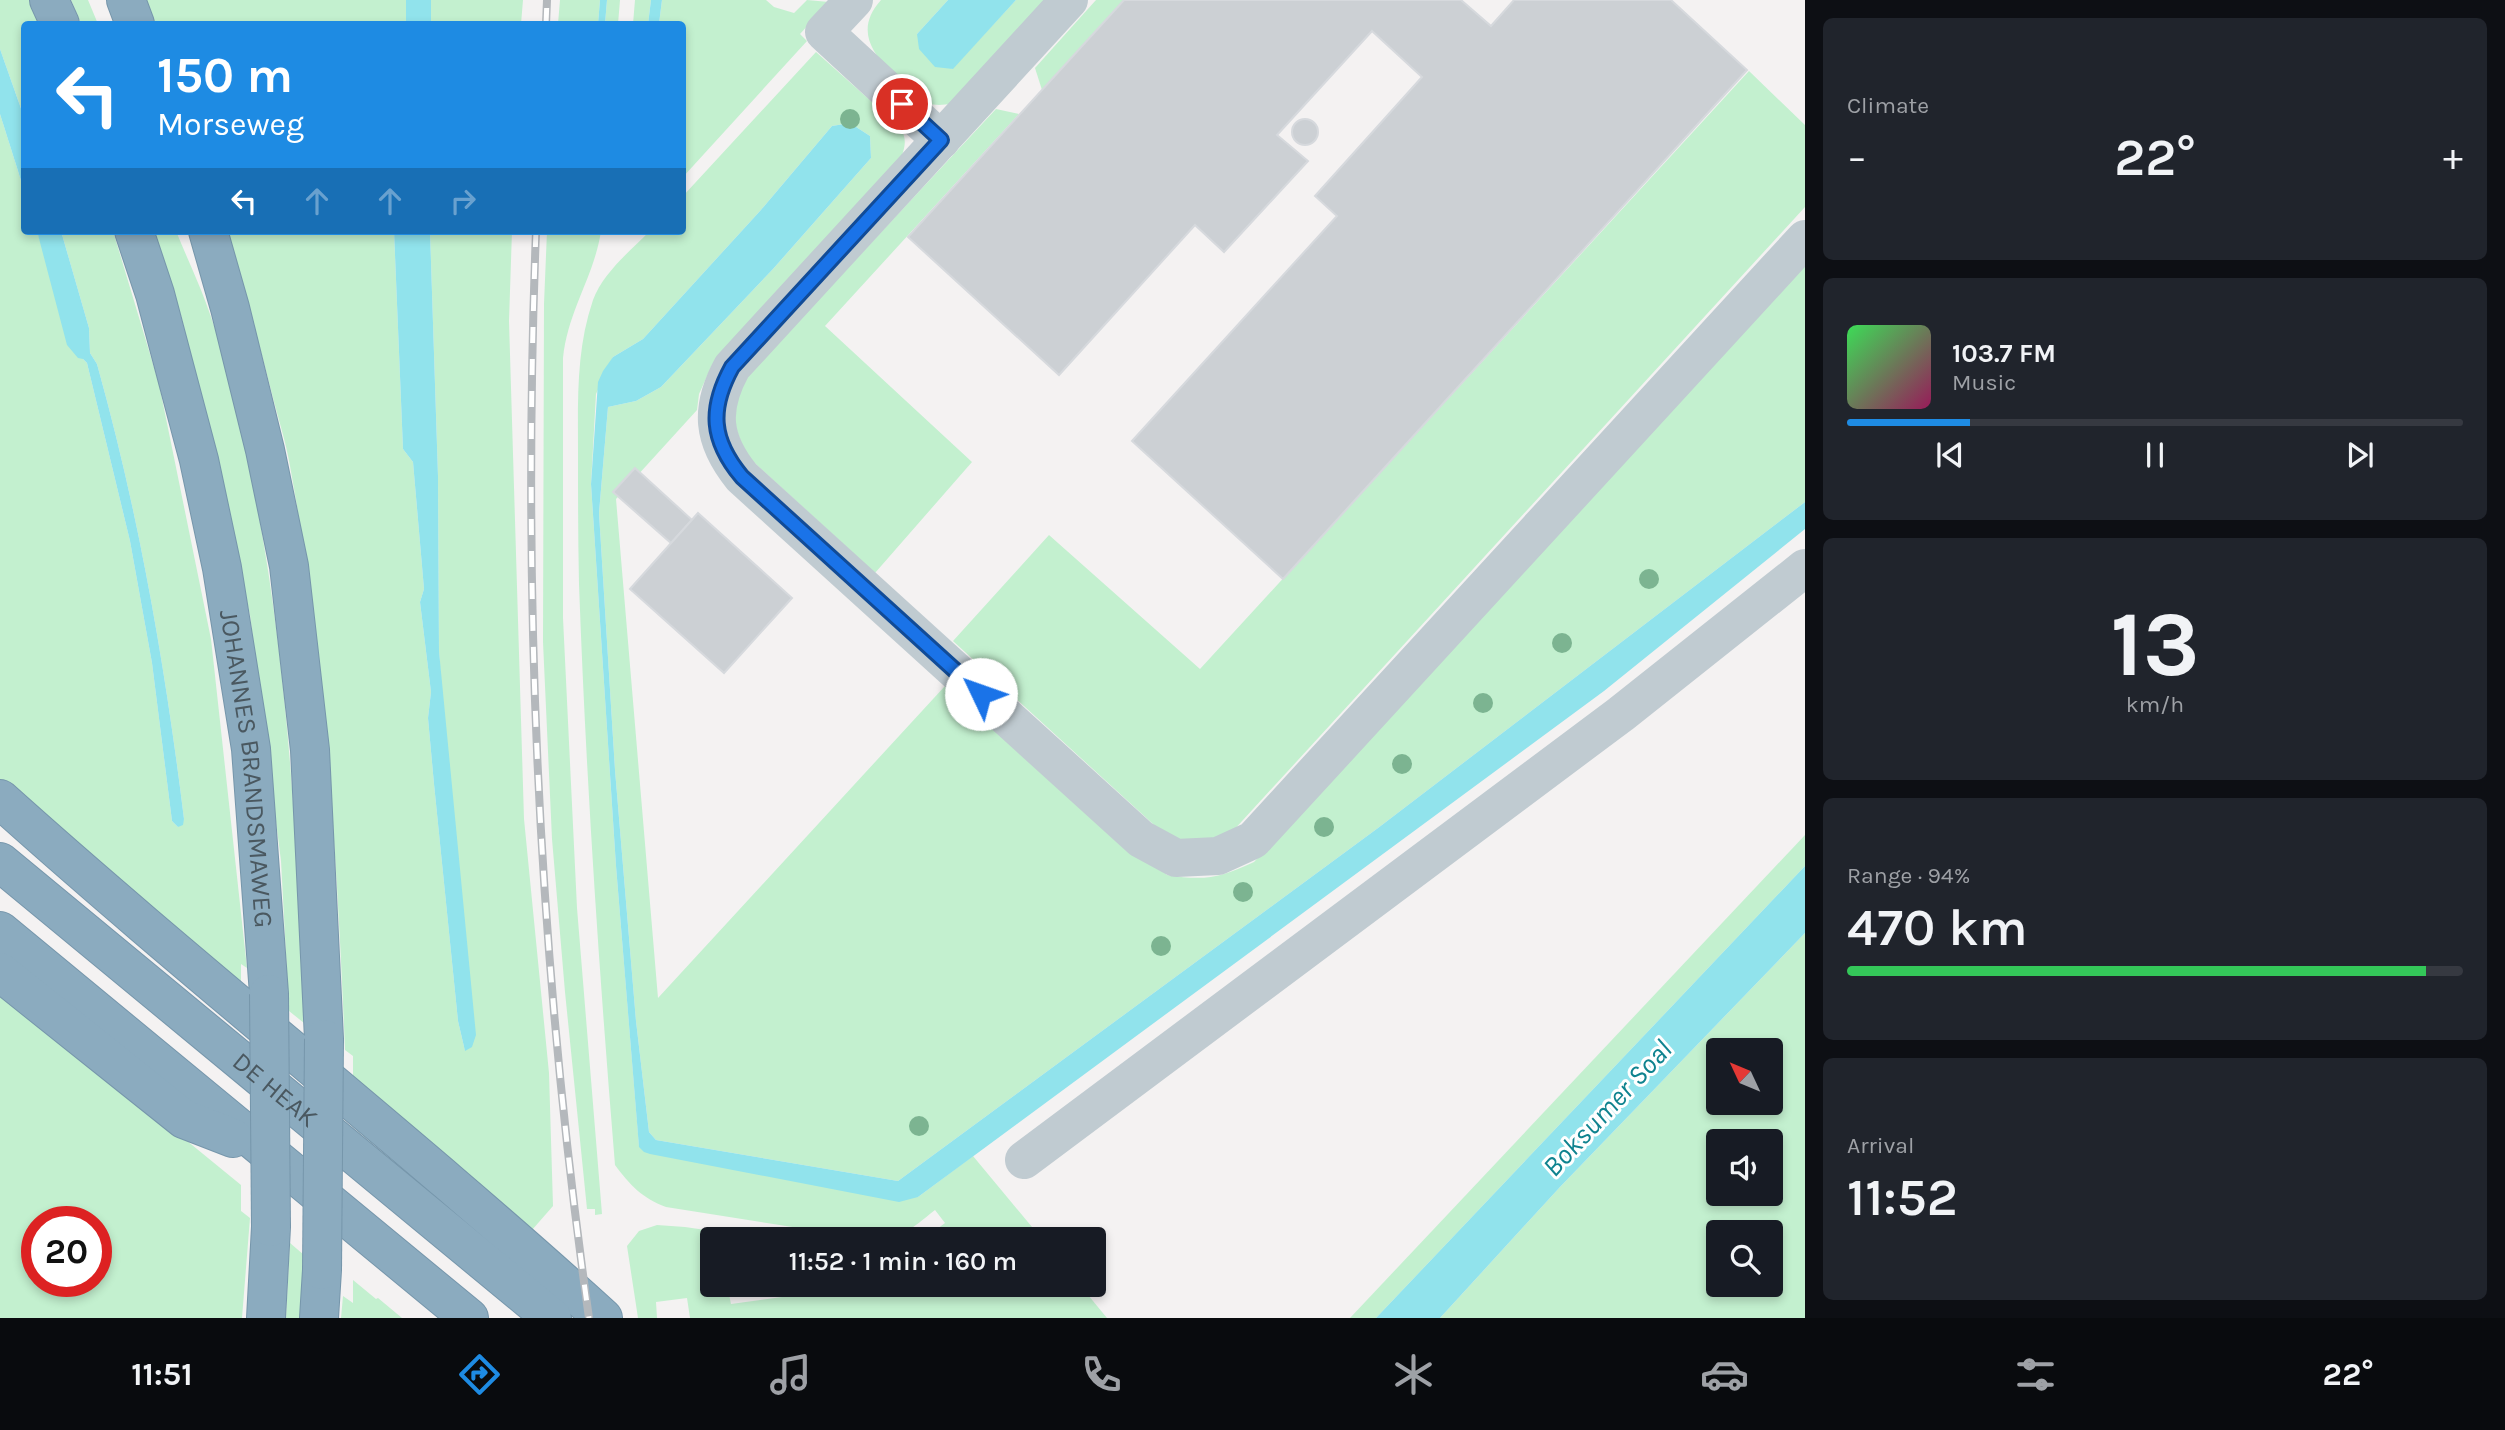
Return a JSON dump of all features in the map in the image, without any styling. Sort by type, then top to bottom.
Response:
[{"type":"highway","points":[[49,0],[59,21]]},
{"type":"highway","points":[[126,0],[134,21]]},
{"type":"highway","name":"JOHANNES BRANDSMAWEG","points":[[135,235],[155,293],[199,460],[222,568],[251,749],[269,995],[271,1227],[266,1318]]},
{"type":"highway","points":[[209,235],[253,400],[289,566],[310,750],[324,1039],[322,1270],[319,1318]]},
{"type":"highway","points":[[0,799],[99,888],[454,1185],[603,1318]]},
{"type":"highway","name":"DE HEAK","points":[[0,862],[552,1318]]},
{"type":"highway","name":"DE HEAK","points":[[0,931],[469,1318]]},
{"type":"highway","points":[[0,972],[184,1119],[265,1150]]},
{"type":"street","points":[[854,0],[824,32],[941,140]]},
{"type":"street","points":[[1069,0],[732,367],[717,402],[716,420],[720,442],[728,460],[752,486],[1141,839],[1176,858],[1218,856],[1253,840],[1805,239]]},
{"type":"street","points":[[1024,1160],[1621,714],[1805,568]]},
{"type":"green space","points":[[0,0],[30,0],[38,21],[21,21],[21,108],[0,49]]},
{"type":"green space","points":[[71,0],[88,0],[97,21],[80,21]]},
{"type":"green space","points":[[145,0],[406,0],[406,21],[153,21]]},
{"type":"green space","points":[[431,0],[523,0],[521,21],[431,21]]},
{"type":"green space","points":[[560,0],[600,0],[598,21],[558,21]]},
{"type":"green space","points":[[607,0],[620,0],[618,21],[605,21]]},
{"type":"green space","points":[[635,0],[651,0],[648,21],[633,21]]},
{"type":"green space","points":[[662,0],[766,0],[774,7],[794,13],[807,0],[829,2],[800,34],[807,41],[686,174],[686,21],[659,21]]},
{"type":"green space","points":[[881,0],[948,0],[917,34],[952,69],[1016,0],[1046,0],[951,104],[939,105],[928,104],[903,82],[879,58],[871,44],[868,30],[871,16]]},
{"type":"green space","points":[[1096,0],[1124,0],[1042,90],[1035,68]]},
{"type":"green space","points":[[816,52],[900,127],[905,141],[902,155],[712,365],[699,394],[697,410],[616,499],[658,998],[945,686],[1167,875],[1212,877],[1254,862],[1805,263],[1805,502],[1378,828],[898,1181],[656,1140],[649,1132],[636,1021],[615,770],[599,513],[608,407],[636,401],[661,387],[773,269],[871,158],[870,136],[850,123],[832,126],[760,211],[643,339],[613,357],[596,394],[591,484],[616,866],[639,1146],[918,1197],[973,1156],[1032,1227],[940,1227],[945,1223],[935,1210],[913,1227],[793,1227],[666,1207],[637,1190],[615,1165],[585,729],[579,584],[578,394],[587,319],[603,281],[646,235],[686,235],[686,193]]},
{"type":"green space","points":[[1749,71],[1805,125],[1805,207],[1232,832],[1199,843],[1165,835],[953,641],[1049,535],[1200,669]]},
{"type":"green space","points":[[996,109],[1019,114],[825,326],[972,462],[875,573],[746,455],[734,423],[736,402],[747,376]]},
{"type":"green space","points":[[0,114],[21,180],[21,235],[38,235],[83,359],[87,363],[130,541],[152,663],[172,821],[178,827],[184,819],[168,704],[138,533],[112,420],[97,364],[90,353],[89,328],[62,235],[114,235],[159,384],[211,639],[247,968],[241,964],[241,989],[0,781]]},
{"type":"green space","points":[[156,235],[178,235],[201,290],[233,391],[255,495],[267,561],[284,692],[304,1023],[289,1011],[281,861],[250,615],[182,319]]},
{"type":"green space","points":[[228,235],[394,235],[403,449],[413,462],[424,589],[420,602],[431,692],[428,718],[458,1021],[465,1051],[439,651],[438,476],[430,235],[512,235],[509,321],[524,819],[549,1073],[553,1206],[532,1230],[353,1082],[353,1056],[345,1050],[328,757],[312,611],[286,448]]},
{"type":"green space","points":[[547,235],[600,235],[593,264],[570,324],[563,358],[563,618],[577,908],[602,1214],[595,1215],[595,1209],[587,1209],[552,839],[543,642],[544,304]]},
{"type":"green space","points":[[1805,835],[1805,866],[1376,1318],[1350,1318]]},
{"type":"green space","points":[[1805,933],[1805,1318],[1440,1318],[1560,1187]]},
{"type":"green space","points":[[0,988],[241,1185],[241,1211],[250,1218],[242,1318],[0,1318]]},
{"type":"green space","points":[[657,1225],[700,1229],[700,1297],[730,1297],[731,1304],[782,1297],[1090,1297],[1107,1318],[690,1318],[687,1298],[656,1302],[657,1318],[638,1318],[627,1246],[639,1231]]},
{"type":"green space","points":[[290,1243],[304,1255],[301,1318],[286,1318]]},
{"type":"green space","points":[[353,1280],[402,1318],[341,1318],[343,1296],[353,1303]]},
{"type":"water","points":[[406,0],[431,0],[431,21],[406,21]]},
{"type":"water","points":[[600,0],[607,0],[605,21],[598,21]]},
{"type":"water","points":[[651,0],[662,0],[659,21],[648,21]]},
{"type":"water","points":[[948,0],[1016,0],[953,69],[935,67],[919,49],[917,34]]},
{"type":"water","points":[[0,49],[21,108],[21,180],[0,114]]},
{"type":"water","points":[[850,123],[870,136],[871,158],[773,269],[661,387],[636,401],[608,407],[599,513],[615,770],[636,1021],[649,1132],[656,1140],[898,1181],[1378,828],[1805,502],[1805,529],[1604,691],[918,1197],[899,1202],[650,1154],[639,1147],[616,866],[591,484],[598,382],[613,357],[643,339],[760,211],[832,126]]},
{"type":"water","points":[[38,235],[62,235],[89,328],[90,353],[97,364],[126,477],[168,704],[184,819],[183,825],[178,827],[172,821],[152,663],[130,541],[87,363],[78,358],[67,345]]},
{"type":"water","points":[[394,235],[430,235],[438,476],[439,651],[476,1035],[472,1047],[465,1051],[458,1021],[428,718],[431,692],[420,602],[424,589],[413,462],[403,449]]},
{"type":"water","name":"Boksumer Soal","points":[[1805,866],[1805,933],[1560,1187],[1440,1318],[1376,1318]]},
{"type":"building","points":[[1124,0],[1461,0],[1491,26],[1514,0],[1671,0],[1747,70],[1283,579],[1132,441],[1337,216],[1315,196],[1422,77],[1372,31],[1277,135],[1308,161],[1224,252],[1195,225],[1059,375],[908,237]]},
{"type":"building","points":[[1305,119],[1314,123],[1318,132],[1314,141],[1305,145],[1296,141],[1292,132],[1296,123]]},
{"type":"building","points":[[635,468],[692,520],[671,543],[613,492]]},
{"type":"building","points":[[698,513],[792,598],[724,673],[630,589]]},
{"type":"railway","points":[[546,21],[547,0]]},
{"type":"railway","points":[[536,235],[531,503],[538,776],[557,1047],[589,1318]]},
{"type":"route","points":[[902,104],[941,140],[732,367],[717,402],[716,420],[720,442],[728,460],[742,477],[981,694]]}]
